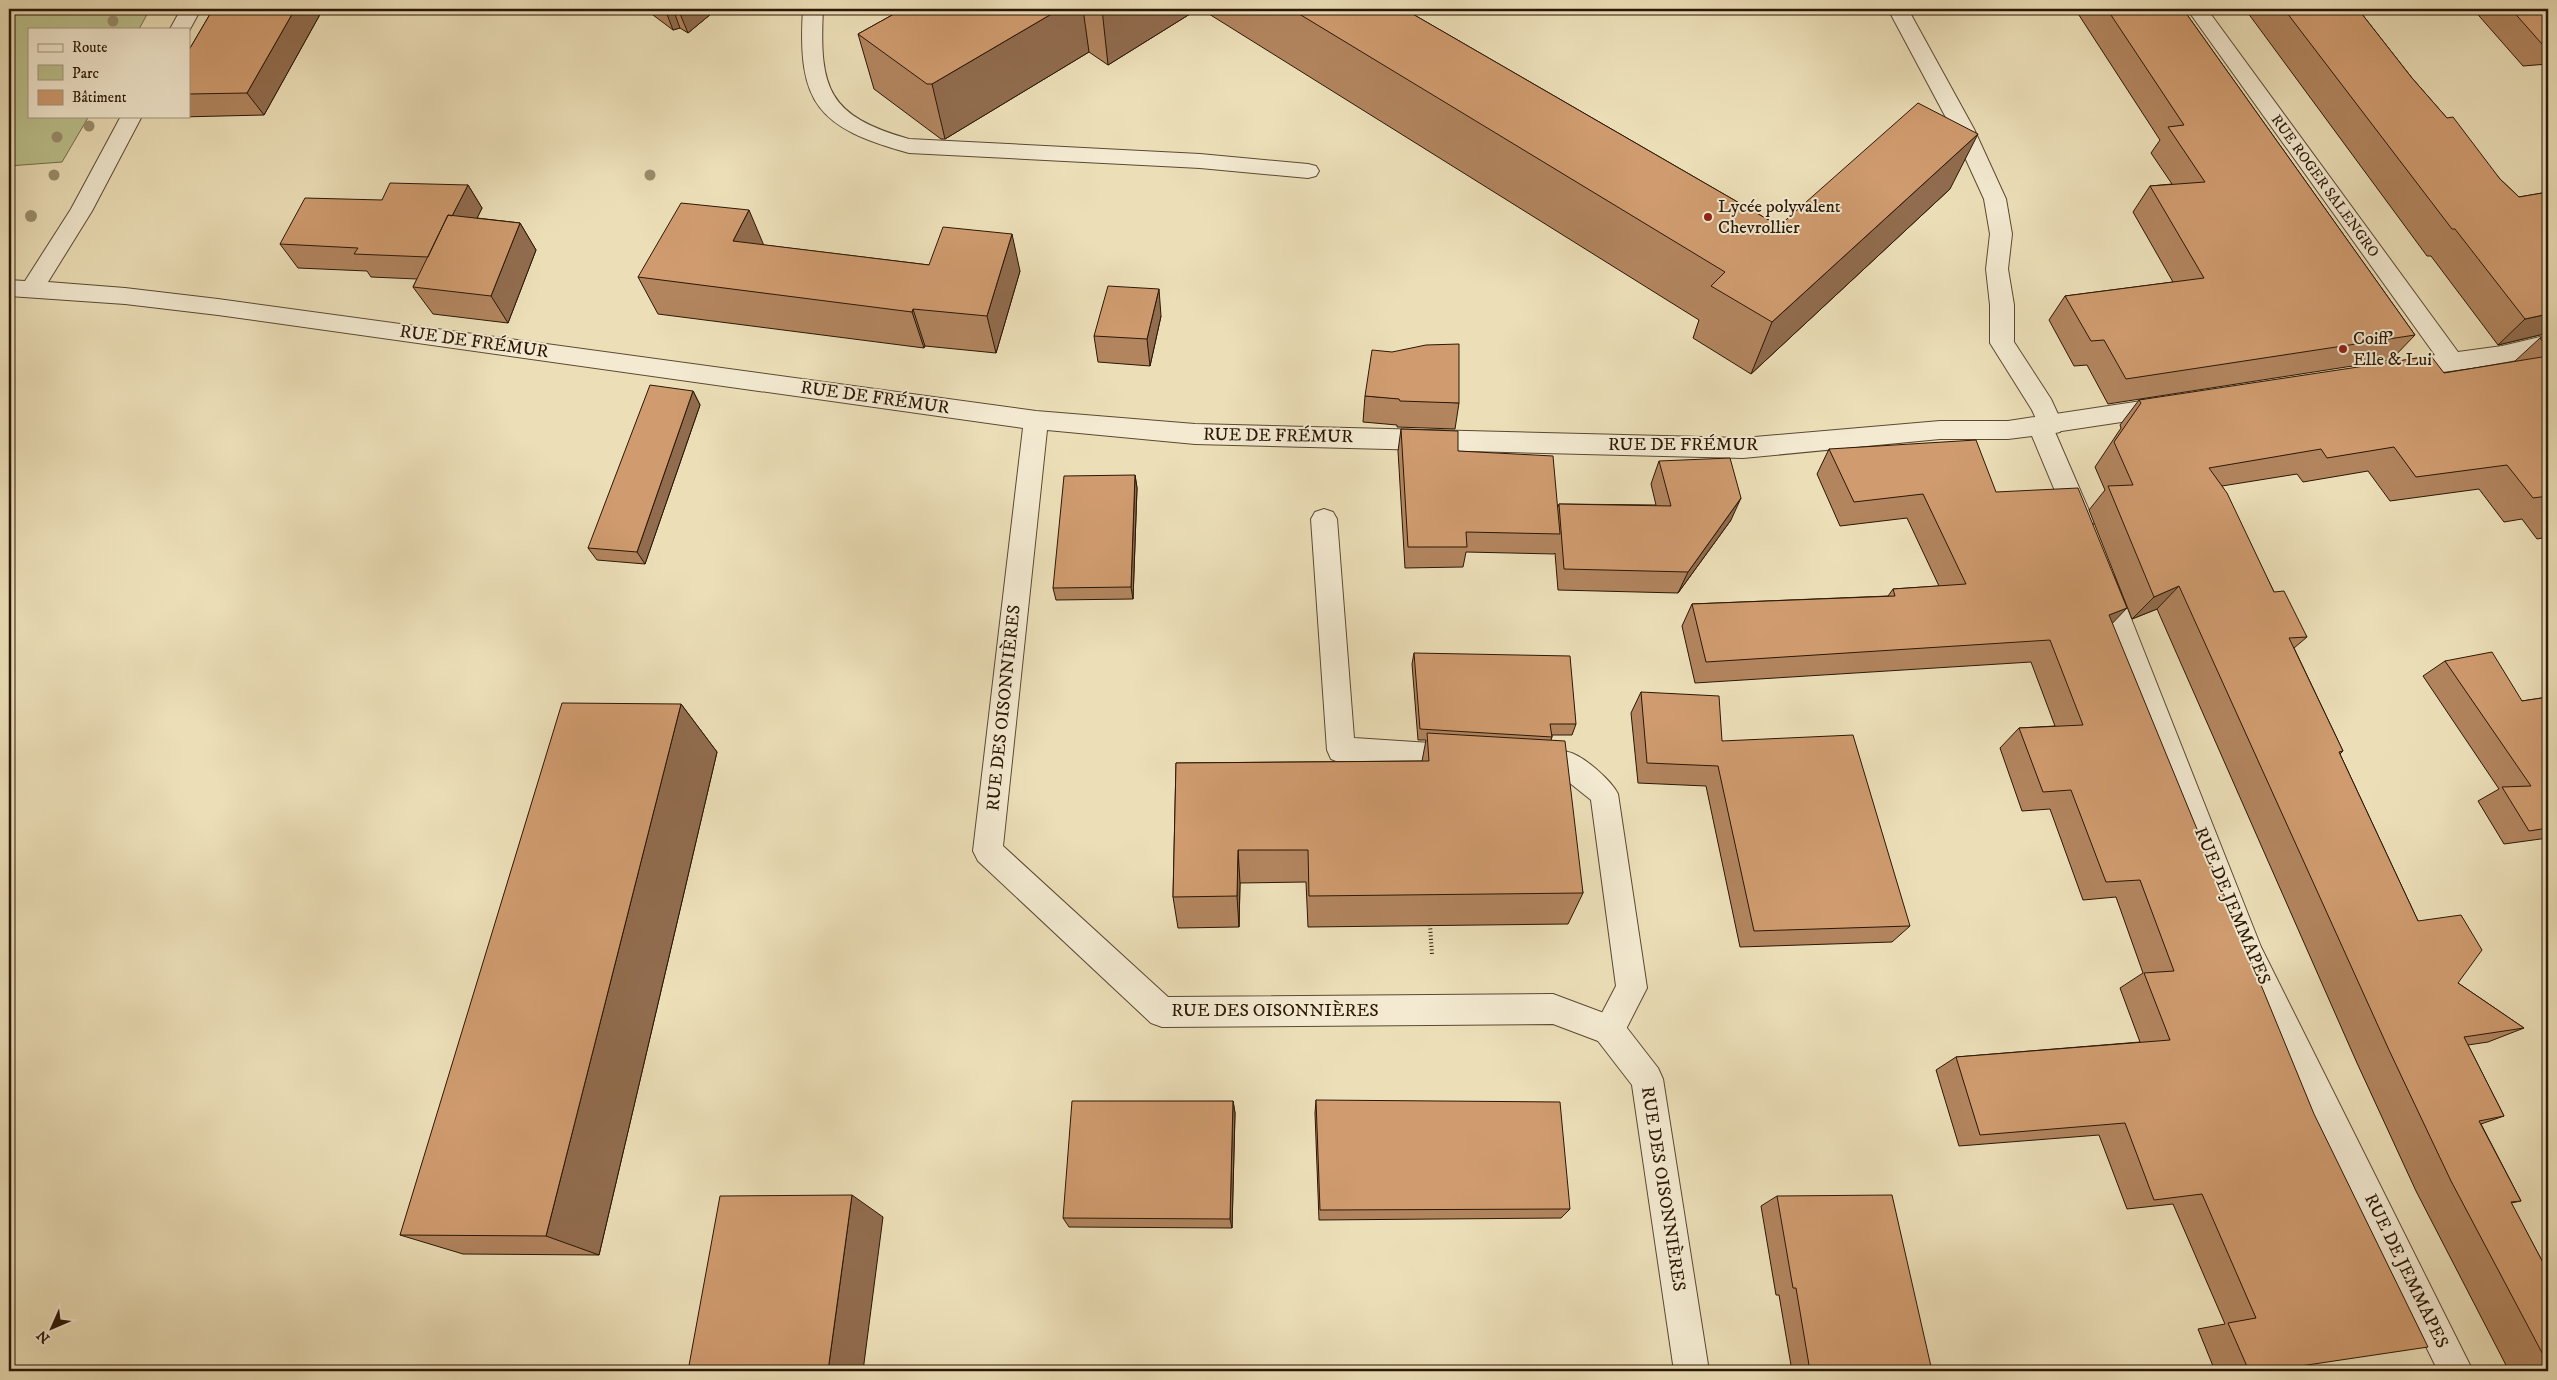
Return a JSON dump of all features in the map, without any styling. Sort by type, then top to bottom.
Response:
[{"type":"street","points":[[181,28],[191,9]]},
{"type":"street","points":[[813,9],[811,44],[814,74],[826,101],[843,120],[875,137],[909,146],[1200,161],[1308,171]]},
{"type":"street","name":"RUE DE JEMMAPES","points":[[1898,9],[1963,129],[1995,199],[2001,234],[1997,269],[2002,306],[2002,343],[2042,406],[2045,426],[2091,549],[2249,954],[2456,1371]]},
{"type":"street","name":"RUE ROGER SALENGRO","points":[[2197,9],[2453,363]]},
{"type":"street","points":[[20,288],[80,211],[131,118]]},
{"type":"street","name":"RUE DE FRÉMUR","points":[[20,288],[125,296],[333,322],[1036,420],[1195,434],[1743,448],[1940,430],[2008,430],[2045,426],[2187,403]]},
{"type":"street","points":[[2380,372],[2502,355],[2548,344]]},
{"type":"street","name":"RUE DES OISONNIÈRES","points":[[1036,420],[988,851],[1162,1012],[1553,1009],[1609,1030],[1647,1079],[1690,1371]]},
{"type":"street","points":[[1324,519],[1341,750],[1566,764],[1604,794],[1632,988],[1609,1030]]},
{"type":"path","points":[[1430,925],[1432,955]]},
{"type":"green space","points":[[9,9],[150,9],[140,28],[28,28],[28,118],[88,118],[62,162],[9,166]]},
{"type":"building","points":[[213,9],[295,9],[247,93],[190,94],[190,48]]},
{"type":"building","points":[[903,9],[1060,9],[932,84],[927,84],[858,34]]},
{"type":"building","points":[[1291,9],[1404,9],[1779,226],[1918,103],[1978,134],[1772,322],[1711,286],[1725,272]]},
{"type":"building","points":[[2107,9],[2183,9],[2415,335],[2126,379],[2104,340],[2091,341],[2065,296],[2204,278],[2150,186],[2205,182],[2168,127],[2184,125]]},
{"type":"building","points":[[2284,9],[2358,9],[2412,78],[2447,118],[2453,117],[2500,179],[2519,197],[2548,192],[2548,314],[2525,319],[2455,229],[2452,229]]},
{"type":"building","points":[[2511,9],[2540,9],[2548,18],[2548,43],[2542,44]]},
{"type":"building","points":[[390,183],[468,185],[452,216],[448,215],[428,257],[354,254],[358,248],[280,244],[305,198],[382,200]]},
{"type":"building","points":[[681,203],[749,210],[733,241],[929,265],[943,227],[1012,234],[987,316],[913,309],[912,312],[638,277]]},
{"type":"building","points":[[448,215],[520,223],[491,296],[413,287]]},
{"type":"building","points":[[1108,286],[1159,289],[1147,339],[1094,336]]},
{"type":"building","points":[[2548,336],[2548,349],[2540,338]]},
{"type":"building","points":[[1459,344],[1459,403],[1400,401],[1399,399],[1365,396],[1372,350],[1392,352],[1426,345]]},
{"type":"building","points":[[2431,356],[2444,373],[2548,356],[2548,496],[2533,498],[2507,465],[2416,477],[2394,447],[2327,458],[2321,449],[2209,468],[2227,493],[2274,592],[2284,591],[2307,637],[2289,638],[2343,751],[2339,752],[2418,921],[2461,915],[2482,950],[2458,983],[2524,1028],[2464,1037],[2504,1116],[2479,1121],[2521,1201],[2511,1202],[2548,1272],[2548,1364],[2451,1181],[2389,1050],[2179,586],[2154,597],[2108,486],[2133,485],[2114,442],[2141,403],[2139,400]]},
{"type":"building","points":[[650,385],[693,391],[637,552],[588,548]]},
{"type":"building","points":[[1401,429],[1458,431],[1458,451],[1553,456],[1560,534],[1466,532],[1467,547],[1408,547]]},
{"type":"building","points":[[1976,440],[1996,492],[2078,488],[2127,608],[2109,615],[2314,1114],[2428,1347],[2267,1371],[2249,1371],[2228,1323],[2256,1318],[2202,1194],[2154,1200],[2125,1123],[1980,1135],[1956,1057],[2170,1040],[2144,973],[2174,971],[2140,880],[2106,882],[2071,790],[2043,792],[2019,728],[2083,725],[2050,640],[1706,662],[1692,604],[1895,596],[1893,589],[1966,584],[1923,494],[1854,502],[1829,449]]},
{"type":"building","points":[[1730,458],[1741,498],[1688,572],[1564,569],[1559,504],[1671,506],[1659,461]]},
{"type":"building","points":[[1135,475],[1131,587],[1053,588],[1064,476]]},
{"type":"building","points":[[2492,652],[2522,701],[2548,697],[2548,828],[2529,831],[2502,787],[2531,786],[2445,661]]},
{"type":"building","points":[[1414,653],[1570,656],[1576,724],[1550,724],[1552,737],[1420,729]]},
{"type":"building","points":[[1641,692],[1719,696],[1722,741],[1853,735],[1910,926],[1754,931],[1718,766],[1647,763]]},
{"type":"building","points":[[562,703],[681,704],[546,1236],[400,1235]]},
{"type":"building","points":[[1427,733],[1565,741],[1583,893],[1309,896],[1308,850],[1238,850],[1237,896],[1173,897],[1176,763],[1429,761]]},
{"type":"building","points":[[1316,1100],[1560,1102],[1570,1209],[1320,1210]]},
{"type":"building","points":[[1072,1101],[1233,1101],[1230,1219],[1063,1218]]},
{"type":"building","points":[[852,1195],[828,1371],[688,1371],[720,1196]]},
{"type":"building","points":[[1892,1195],[1932,1371],[1810,1371],[1796,1288],[1793,1288],[1777,1196]]},
{"type":"place","name":"Lycée polyvalent Chevrollier","points":[[1708,217]]},
{"type":"place","name":"Coiff' Elle & Lui","points":[[2343,349]]}]
